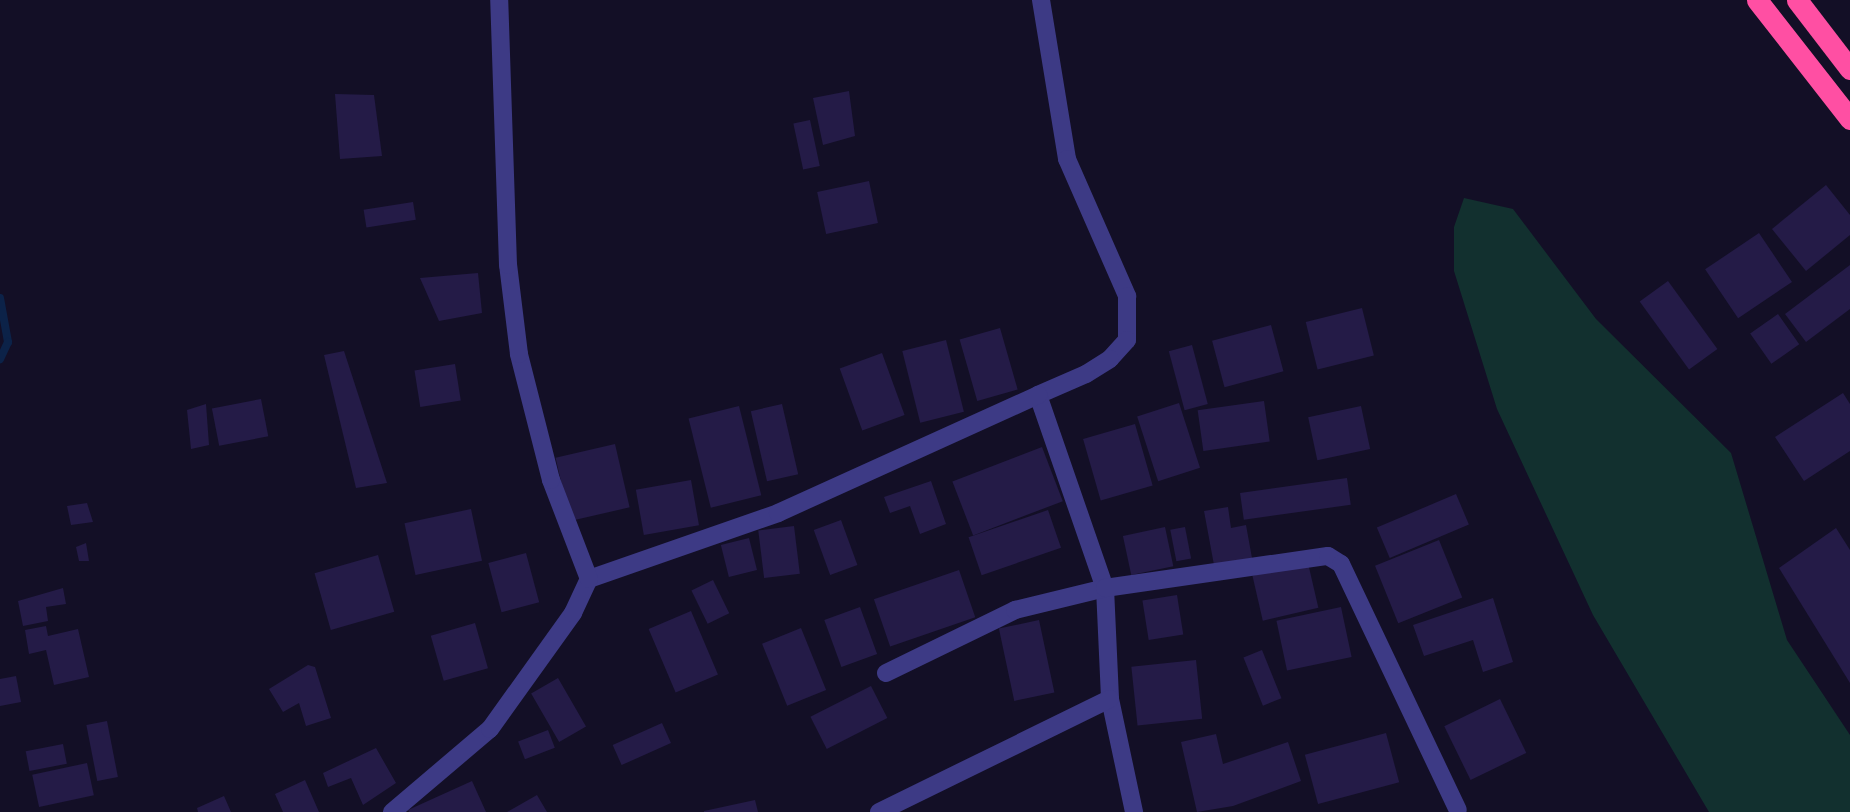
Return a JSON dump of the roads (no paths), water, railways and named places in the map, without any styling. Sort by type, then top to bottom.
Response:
[{"type":"highway","points":[[1756,0],[1850,119]]},
{"type":"highway","points":[[1797,0],[1850,69]]},
{"type":"street","points":[[499,0],[508,265],[519,354],[551,480],[589,579]]},
{"type":"street","points":[[392,812],[490,729],[573,613],[589,579],[778,513],[1038,395],[1110,359],[1127,340],[1127,296],[1067,159],[1041,0]]},
{"type":"street","points":[[1038,395],[1105,588],[1110,699],[1134,812]]},
{"type":"street","points":[[887,673],[1015,610],[1105,588],[1308,556],[1328,556],[1341,564],[1458,810]]},
{"type":"street","points":[[879,812],[1110,699]]},
{"type":"waterway","points":[[0,298],[8,342],[0,359]]}]
